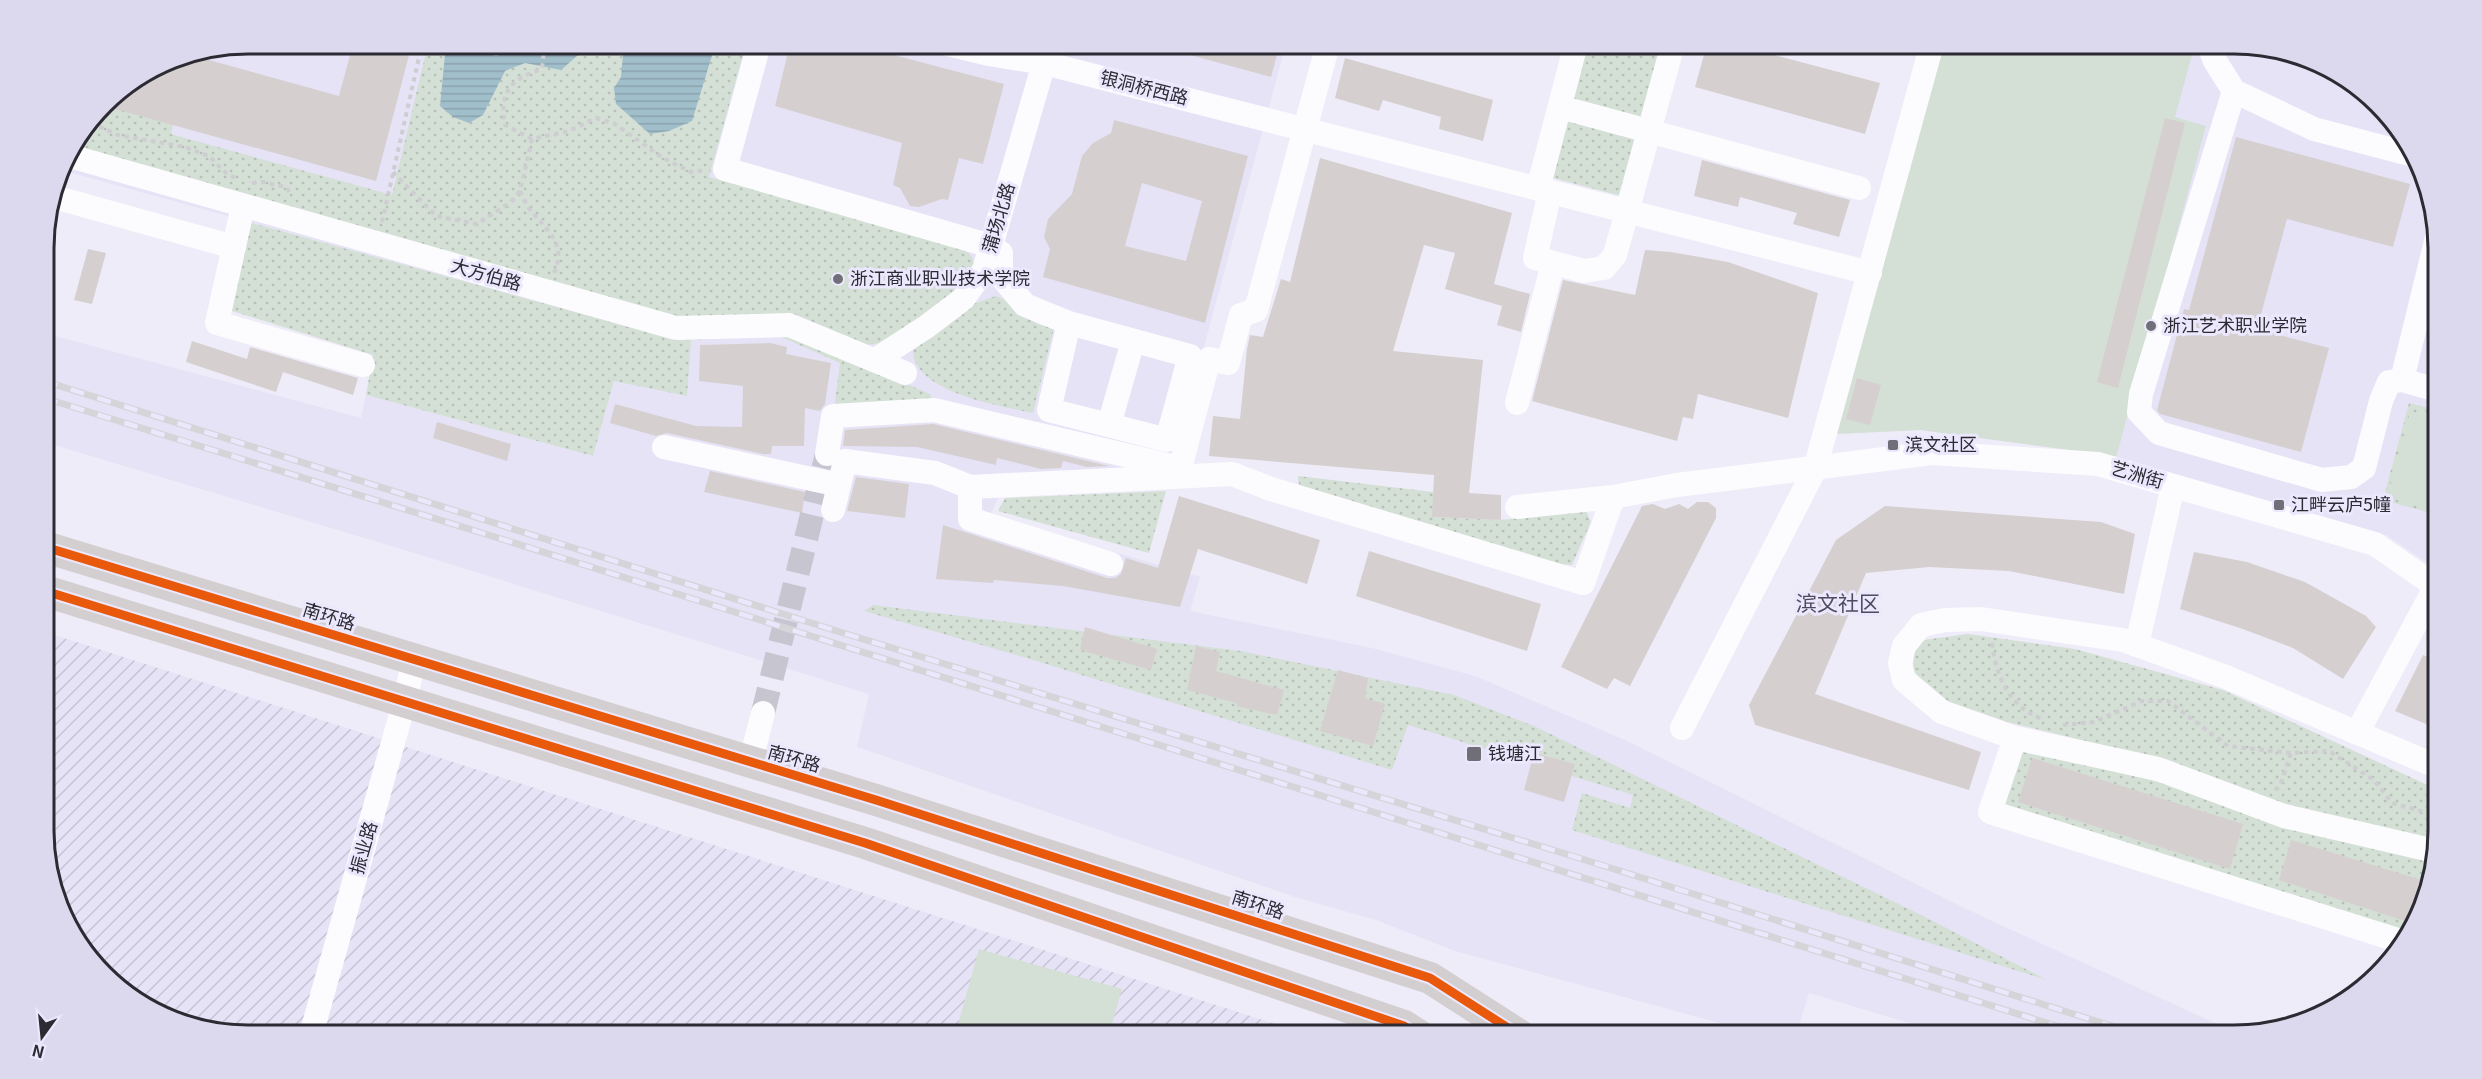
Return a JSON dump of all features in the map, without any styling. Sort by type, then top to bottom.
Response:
[{"type":"main road","name":"南环路","points":[[54,550],[876,800],[1430,978],[1503,1025]]},
{"type":"main road","points":[[54,594],[865,843],[1401,1025]]},
{"type":"street","points":[[756,54],[725,169],[991,246],[1001,253],[1001,276],[1025,305],[1069,323],[1190,356],[1167,440],[1049,410],[1069,323]]},
{"type":"street","name":"银洞桥西路","points":[[989,54],[1044,63],[1870,273]]},
{"type":"street","points":[[827,454],[833,416],[934,410],[1180,468],[1209,359],[1228,363],[1241,315],[1256,310],[1325,54]]},
{"type":"street","points":[[1573,54],[1560,107],[1544,190],[1535,258],[1584,271],[1604,268],[1616,255],[1670,54]]},
{"type":"street","points":[[1683,728],[1815,469],[1929,54]]},
{"type":"street","points":[[2212,54],[2234,92],[2314,129],[2403,152]]},
{"type":"street","name":"蒲场北路","points":[[875,360],[926,327],[963,299],[984,270],[1044,63]]},
{"type":"street","points":[[2234,92],[2141,394],[2139,412],[2159,433],[2322,480],[2351,477],[2364,468],[2381,401],[2389,382],[2402,380],[2428,387]]},
{"type":"street","points":[[1560,107],[1859,188]]},
{"type":"street","name":"大方伯路","points":[[77,158],[676,328],[789,325],[905,373]]},
{"type":"street","points":[[61,199],[234,247]]},
{"type":"street","points":[[243,206],[217,323],[363,365]]},
{"type":"street","points":[[1517,403],[1553,262]]},
{"type":"street","points":[[2402,380],[2428,274]]},
{"type":"street","points":[[1109,425],[1133,340]]},
{"type":"street","points":[[664,447],[839,485]]},
{"type":"street","name":"艺洲街","points":[[1516,507],[1612,497],[1677,485],[1932,453],[2098,464],[2375,544],[2428,581]]},
{"type":"street","points":[[833,510],[845,461],[935,473],[970,487],[1232,474],[1271,489],[1583,584],[1612,497]]},
{"type":"street","points":[[2138,645],[2173,486]]},
{"type":"street","points":[[970,487],[970,519],[1111,564]]},
{"type":"street","points":[[2357,733],[2428,603]]},
{"type":"street","points":[[2427,849],[2284,816],[2158,769],[2015,738],[1942,712],[1904,680],[1900,663],[1904,646],[1921,625],[1945,620],[1989,620],[2123,640],[2226,677],[2428,763]]},
{"type":"street","name":"振业路","points":[[314,1025],[405,700],[414,660]]},
{"type":"street","points":[[750,763],[763,713]]},
{"type":"street","points":[[2015,738],[1990,812],[2395,939]]},
{"type":"path","points":[[377,244],[420,54]]},
{"type":"path","points":[[544,54],[542,69],[524,75],[509,87],[502,108],[506,125],[532,139],[569,131],[596,118],[615,124],[663,158],[691,172],[725,169]]},
{"type":"path","points":[[98,126],[118,135],[185,147],[209,156],[227,174],[251,183],[263,182],[286,188],[296,203],[297,221]]},
{"type":"path","points":[[393,172],[436,216],[477,224],[511,202],[520,191],[532,139]]},
{"type":"path","points":[[520,191],[530,209],[552,233],[557,247],[559,263],[552,277],[540,290]]},
{"type":"path","points":[[1989,620],[1995,666],[2005,687],[2025,713],[2046,721]]},
{"type":"path","points":[[2057,725],[2094,722],[2142,701],[2168,701],[2228,746],[2290,753],[2329,752],[2374,780],[2392,803],[2428,813]]},
{"type":"path","points":[[2255,806],[2280,786],[2290,753]]},
{"type":"shaded area","points":[[235,54],[1283,54],[1173,461],[1141,459],[1135,486],[999,496],[990,516],[1200,577],[1190,611],[1372,648],[1475,676],[1625,740],[1979,915],[2222,1025],[1916,1025],[1809,993],[1799,1025],[1727,1025],[1455,951],[1376,920],[1295,897],[857,747],[869,694],[401,549],[54,445],[54,336],[361,418],[366,395],[593,456],[614,381],[691,340],[677,340],[70,172],[80,151],[102,120],[140,87],[174,69],[210,58]]},
{"type":"shaded area","points":[[426,54],[743,54],[709,177],[961,245],[972,257],[975,266],[965,283],[939,307],[886,342],[867,345],[683,319],[80,151],[102,120],[120,102],[151,80],[187,65],[171,134],[392,195]]},
{"type":"shaded area","points":[[1584,54],[1662,54],[1625,197],[1553,178]]},
{"type":"shaded area","name":"浙江艺术职业学院","points":[[1939,54],[2247,54],[2284,61],[2331,80],[2352,94],[2388,130],[2413,174],[2421,198],[2428,248],[2428,563],[2386,535],[2100,454],[1920,430],[1836,434]]},
{"type":"shaded area","points":[[1939,54],[2192,54],[2175,117],[2206,126],[2116,458],[1920,430],[1836,434]]},
{"type":"shaded area","points":[[249,222],[677,340],[791,334],[930,394],[933,403],[834,410],[840,363],[779,336],[691,340],[687,396],[614,381],[593,456],[366,395],[373,355],[229,310]]},
{"type":"shaded area","points":[[996,296],[1015,304],[1037,324],[1054,328],[1033,413],[986,403],[950,390],[923,372],[914,359],[913,342],[973,304]]},
{"type":"shaded area","points":[[2409,403],[2428,408],[2428,512],[2383,500]]},
{"type":"shaded area","points":[[2410,412],[2428,417],[2428,509],[2387,497]]},
{"type":"shaded area","points":[[1298,476],[1433,492],[1433,517],[1501,520],[1586,511],[1591,522],[1572,565],[1559,564],[1299,485]]},
{"type":"shaded area","points":[[1166,491],[1149,553],[998,511],[1005,498]]},
{"type":"shaded area","points":[[873,605],[1241,651],[1454,695],[1534,726],[1921,915],[2047,980],[1572,830],[1582,793],[1630,808],[1633,795],[1408,725],[1392,770],[1020,656],[864,611]]},
{"type":"shaded area","points":[[1968,634],[2075,649],[2223,690],[2428,785],[2428,838],[2286,806],[2171,762],[2007,722],[1932,696],[1913,670],[1914,653],[1923,640]]},
{"type":"shaded area","points":[[54,635],[1279,1025],[235,1025],[186,1015],[151,999],[111,968],[80,928],[69,905],[61,881],[54,831]]},
{"type":"shaded area","points":[[2022,749],[2175,786],[2426,858],[2413,905],[2400,931],[2002,809]]},
{"type":"shaded area","points":[[979,949],[1122,989],[1112,1025],[958,1025]]},
{"type":"water","points":[[445,54],[496,56],[503,54],[582,54],[561,70],[525,63],[505,71],[483,115],[469,123],[453,117],[440,106]]},
{"type":"water","points":[[623,54],[712,54],[692,121],[669,131],[650,134],[616,104],[614,88],[621,77]]},
{"type":"building","points":[[350,54],[409,54],[376,181],[115,109],[120,102],[151,80],[174,69],[206,59],[339,96]]},
{"type":"building","points":[[788,54],[890,54],[1004,84],[983,164],[959,158],[948,200],[942,199],[919,207],[910,206],[900,188],[893,185],[902,143],[775,106]]},
{"type":"building","points":[[1186,54],[1277,54],[1271,77]]},
{"type":"building","points":[[1704,54],[1771,54],[1880,83],[1865,134],[1695,87]]},
{"type":"building","points":[[1345,58],[1493,100],[1483,141],[1439,129],[1441,117],[1383,100],[1379,111],[1335,98]]},
{"type":"building","points":[[2165,118],[2185,123],[2118,388],[2097,382]]},
{"type":"building","points":[[1114,120],[1248,156],[1205,323],[1043,277],[1050,249],[1044,237],[1048,219],[1072,194],[1082,156],[1093,143],[1111,133]],"holes":[[[1142,183],[1202,201],[1186,261],[1125,246]]]},
{"type":"building","points":[[2236,137],[2410,184],[2393,247],[2287,219],[2257,329],[2329,348],[2301,452],[2160,414],[2157,410],[2184,309],[2189,310]]},
{"type":"building","points":[[1320,158],[1512,213],[1494,284],[1530,294],[1521,332],[1497,325],[1502,306],[1445,289],[1455,253],[1424,245],[1393,351],[1483,360],[1469,493],[1501,495],[1501,520],[1432,517],[1434,475],[1209,456],[1213,416],[1240,419],[1250,335],[1263,337],[1281,279],[1290,282]]},
{"type":"building","points":[[1702,160],[1850,200],[1839,237],[1793,224],[1797,213],[1740,197],[1738,207],[1694,196]]},
{"type":"building","points":[[88,249],[106,253],[92,304],[74,300]]},
{"type":"building","points":[[1645,250],[1728,262],[1818,293],[1788,418],[1698,394],[1693,419],[1683,417],[1677,441],[1532,401],[1563,280],[1635,295]]},
{"type":"building","points":[[192,341],[247,359],[250,347],[358,378],[353,395],[283,372],[276,392],[186,362]]},
{"type":"building","points":[[770,343],[787,347],[786,354],[831,363],[825,404],[820,411],[805,408],[804,446],[772,446],[771,454],[763,454],[667,433],[656,436],[610,423],[615,404],[696,426],[742,427],[743,386],[699,381],[700,345]]},
{"type":"building","points":[[1857,378],[1881,385],[1870,425],[1846,419]]},
{"type":"building","points":[[437,422],[511,444],[507,461],[433,438]]},
{"type":"building","points":[[933,424],[1109,466],[1087,467],[1063,461],[1061,468],[1041,469],[997,458],[996,465],[917,447],[843,446],[845,430]]},
{"type":"building","points":[[710,471],[805,492],[802,513],[704,492]]},
{"type":"building","points":[[856,477],[909,484],[905,518],[847,511]]},
{"type":"building","points":[[1179,496],[1320,540],[1307,584],[1198,549],[1180,607],[1063,586],[994,580],[993,583],[936,579],[943,525],[1107,578],[1115,578],[1121,574],[1126,558],[1158,568]]},
{"type":"building","points":[[1697,502],[1708,502],[1716,508],[1716,518],[1630,686],[1614,678],[1607,689],[1561,667],[1642,506],[1653,504],[1665,509],[1679,504],[1688,509]]},
{"type":"building","points":[[1885,506],[2101,522],[2135,534],[2124,594],[2009,571],[1929,567],[1866,573],[1815,694],[1981,752],[1969,790],[1755,725],[1749,705],[1836,540]]},
{"type":"building","points":[[1369,551],[1541,604],[1527,651],[1356,596]]},
{"type":"building","points":[[2194,552],[2247,562],[2305,582],[2366,616],[2376,627],[2343,679],[2293,648],[2180,609]]},
{"type":"building","points":[[1085,627],[1157,649],[1151,670],[1080,650]]},
{"type":"building","points":[[1196,646],[1220,652],[1216,671],[1284,690],[1277,715],[1237,706],[1237,703],[1187,690]]},
{"type":"building","points":[[2423,655],[2428,657],[2428,725],[2395,711]]},
{"type":"building","points":[[1338,670],[1368,678],[1365,698],[1385,704],[1373,746],[1320,731]]},
{"type":"building","points":[[1534,753],[1575,764],[1564,802],[1524,790]]},
{"type":"building","points":[[2032,758],[2243,824],[2230,869],[2018,802]]},
{"type":"building","points":[[2291,840],[2421,880],[2405,921],[2279,880]]},
{"type":"tunnel","points":[[763,713],[827,454]]},
{"type":"railway","points":[[54,384],[840,632],[1579,858],[2108,1025]]},
{"type":"railway","points":[[54,401],[2053,1025]]},
{"type":"cycle path","points":[[54,550],[876,800],[1430,978],[1503,1025]]},
{"type":"cycle path","points":[[54,594],[865,843],[1401,1025]]},
{"type":"place","name":"浙江商业职业技术学院","points":[[838,279]]},
{"type":"place","name":"浙江艺术职业学院","points":[[2151,326]]},
{"type":"place","name":"滨文社区","points":[[1893,445]]},
{"type":"place","name":"江畔云庐5幢","points":[[2279,505]]},
{"type":"place","name":"钱塘江","points":[[1474,754]]},
{"type":"district","name":"滨文社区","points":[[1838,604]]}]
